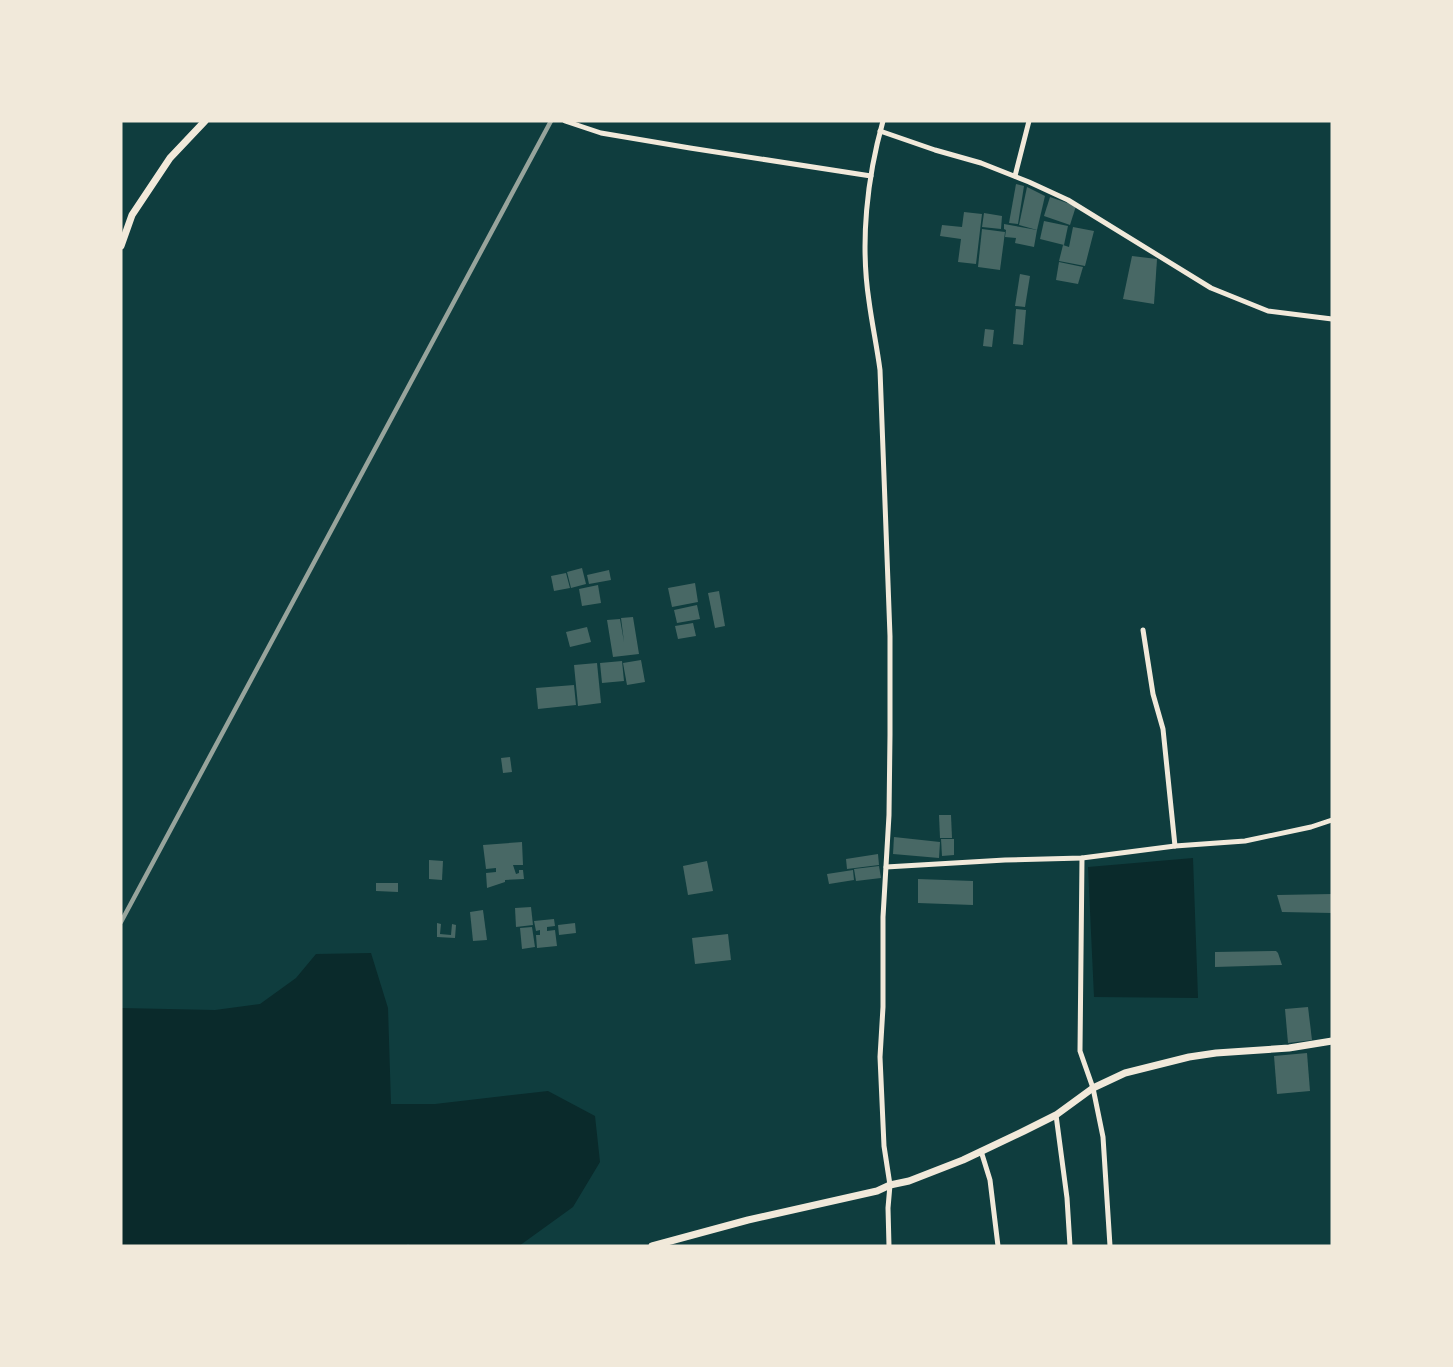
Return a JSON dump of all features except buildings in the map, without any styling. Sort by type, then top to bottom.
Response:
[{"type":"street","points":[[121,246],[132,215],[170,158],[205,121]]},
{"type":"street","points":[[565,121],[601,133],[872,176]]},
{"type":"street","points":[[883,121],[875,150],[864,240],[869,301],[880,370],[890,635],[890,762],[880,1057],[884,1146],[890,1185],[889,1246]]},
{"type":"street","points":[[1015,176],[1029,121]]},
{"type":"street","points":[[880,131],[981,163],[1068,200],[1211,288],[1233,298],[1276,313],[1332,319]]},
{"type":"street","points":[[1143,630],[1153,694],[1163,729],[1175,846]]},
{"type":"street","points":[[886,867],[1082,858],[1175,846],[1245,841],[1332,820]]},
{"type":"street","points":[[1082,858],[1080,1051],[1093,1088],[1103,1138],[1110,1246]]},
{"type":"street","points":[[652,1246],[909,1181],[981,1151],[1056,1115],[1093,1088],[1125,1073],[1189,1058],[1332,1041]]},
{"type":"street","points":[[1056,1115],[1067,1198],[1070,1246]]},
{"type":"street","points":[[981,1151],[990,1180],[998,1246]]},
{"type":"water","points":[[1193,858],[1198,998],[1094,997],[1088,867]]},
{"type":"water","points":[[371,953],[388,1008],[391,1104],[435,1104],[548,1091],[595,1116],[600,1162],[573,1207],[519,1246],[121,1246],[121,1008],[215,1010],[260,1004],[296,978],[316,954]]},
{"type":"railway","points":[[121,922],[551,121]]}]
